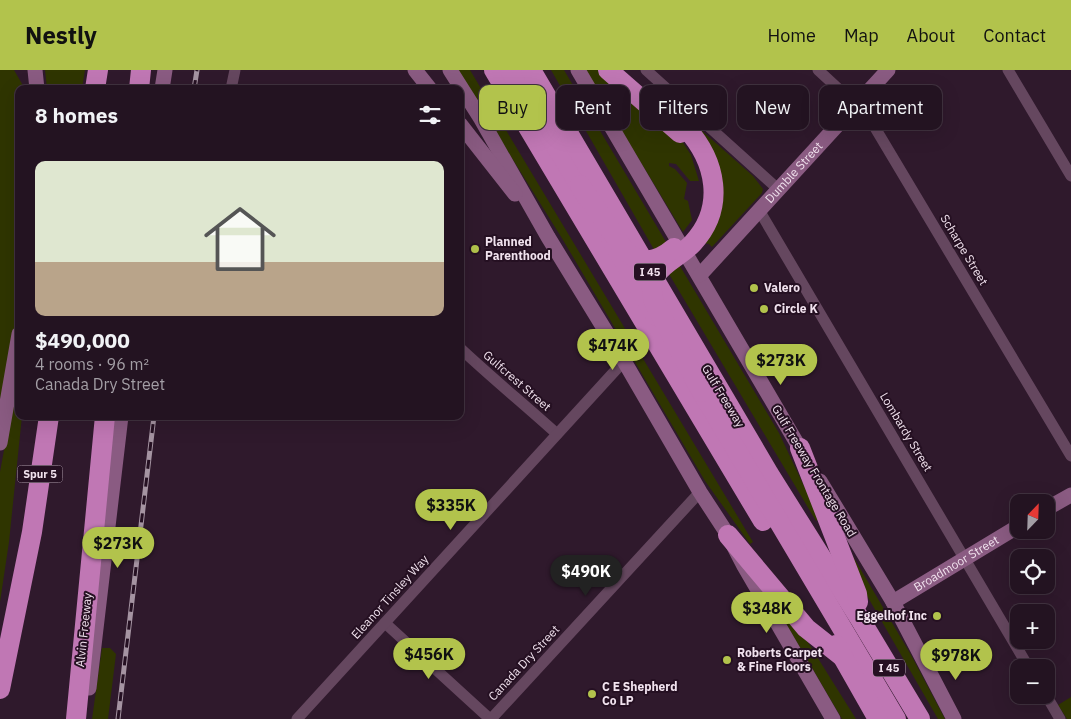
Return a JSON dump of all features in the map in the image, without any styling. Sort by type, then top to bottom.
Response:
[{"type":"highway","points":[[96,85],[98,70]]},
{"type":"highway","points":[[139,85],[141,70]]},
{"type":"highway","name":"I 45","points":[[494,70],[844,658],[878,719]]},
{"type":"highway","name":"Gulf Freeway","points":[[510,70],[896,719]]},
{"type":"highway","name":"Gulf Freeway","points":[[530,70],[769,474],[920,719]]},
{"type":"highway","points":[[608,70],[683,131],[696,139],[710,167],[713,195],[708,220],[693,243],[666,264],[654,277],[652,285],[654,302],[702,392]]},
{"type":"highway","points":[[580,185],[622,248],[637,260],[645,261],[664,255],[684,240],[699,220],[704,200],[705,176],[700,160],[683,131],[622,70]]},
{"type":"highway","name":"Spur 5","points":[[0,689],[32,532],[47,420]]},
{"type":"highway","name":"Alvin Freeway","points":[[76,719],[105,420]]},
{"type":"highway","points":[[800,448],[857,594],[860,619]]},
{"type":"highway","points":[[728,534],[806,628],[844,658]]},
{"type":"main road","points":[[35,70],[37,85]]},
{"type":"main road","points":[[163,85],[165,70]]},
{"type":"main road","points":[[415,70],[427,85]]},
{"type":"main road","points":[[450,70],[459,85]]},
{"type":"main road","name":"Gulf Freeway Frontage Road","points":[[578,70],[800,448],[893,602],[954,719]]},
{"type":"main road","name":"Dumble Street","points":[[874,85],[888,70]]},
{"type":"main road","points":[[464,92],[700,492],[728,534],[744,566],[833,719]]},
{"type":"main road","points":[[464,129],[548,237]]},
{"type":"main road","name":"Dumble Street","points":[[700,275],[833,130]]},
{"type":"main road","points":[[0,444],[15,357]]},
{"type":"main road","points":[[85,719],[121,420]]},
{"type":"main road","points":[[1055,504],[1071,494]]},
{"type":"main road","name":"Broadmoor Street","points":[[893,602],[1010,531]]},
{"type":"main road","points":[[924,659],[964,719]]},
{"type":"street","points":[[232,85],[235,70]]},
{"type":"street","points":[[646,70],[778,189]]},
{"type":"street","name":"Scharpe Street","points":[[818,70],[834,85]]},
{"type":"street","points":[[1008,70],[1071,176]]},
{"type":"street","name":"Scharpe Street","points":[[876,130],[1071,456]]},
{"type":"street","name":"Lombardy Street","points":[[759,210],[1024,659]]},
{"type":"street","name":"Gulfcrest Street","points":[[464,352],[502,388],[528,407],[557,434]]},
{"type":"street","name":"Eleanor Tinsley Way","points":[[297,719],[624,361]]},
{"type":"street","name":"Canada Dry Street","points":[[491,719],[700,492]]},
{"type":"street","points":[[385,623],[491,719]]},
{"type":"street","points":[[1051,704],[1060,719]]},
{"type":"green space","points":[[0,70],[14,70],[23,85],[15,85],[15,324],[0,407]]},
{"type":"green space","points":[[45,70],[85,70],[83,85],[47,85]]},
{"type":"green space","points":[[457,70],[470,70],[479,85],[479,105]]},
{"type":"green space","points":[[551,70],[564,70],[573,85],[560,85]]},
{"type":"green space","points":[[585,70],[601,70],[618,85],[594,85]]},
{"type":"green space","points":[[630,95],[640,104],[640,130],[669,130],[682,141],[691,155],[699,181],[690,181],[676,164],[669,163],[669,166],[675,169],[687,183],[684,199],[688,201],[692,220],[683,232],[621,130],[630,130]]},
{"type":"green space","points":[[494,130],[506,130],[753,542],[750,544],[705,481],[563,240]]},
{"type":"green space","points":[[585,130],[600,130],[669,247],[656,253]]},
{"type":"green space","points":[[693,130],[701,130],[753,176],[763,189],[762,193],[712,247],[709,244],[699,242],[712,219]]},
{"type":"green space","points":[[677,261],[779,433],[819,518],[816,521],[666,269]]},
{"type":"green space","points":[[15,390],[15,420],[22,420],[9,542],[0,602],[0,472]]},
{"type":"green space","points":[[851,553],[911,655],[945,719],[938,719],[866,594]]},
{"type":"green space","points":[[764,586],[794,620],[856,719],[842,719]]},
{"type":"green space","points":[[102,648],[110,648],[116,654],[108,719],[92,719]]},
{"type":"green space","points":[[1071,697],[1071,719],[1067,719],[1058,705]]},
{"type":"railway","points":[[195,85],[197,70]]},
{"type":"railway","points":[[118,719],[154,420]]},
{"type":"place","name":"Planned Parenthood","points":[[475,249]]},
{"type":"place","name":"Valero","points":[[754,288]]},
{"type":"place","name":"Circle K","points":[[764,309]]},
{"type":"place","name":"Eggelhof Inc","points":[[937,616]]},
{"type":"place","name":"Roberts Carpet & Fine Floors","points":[[727,660]]},
{"type":"place","name":"C E Shepherd Co LP","points":[[592,694]]}]
